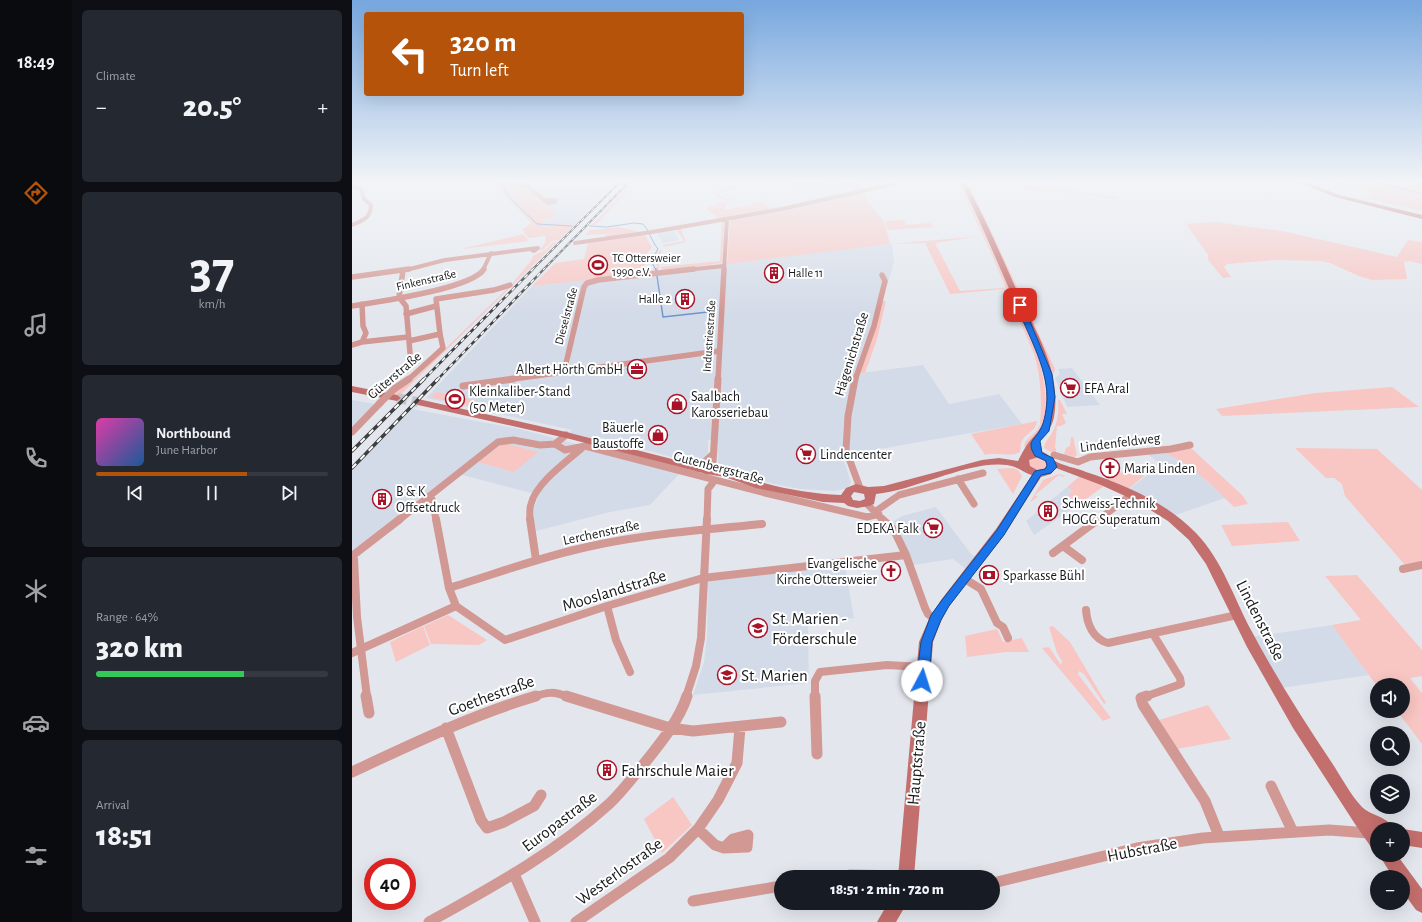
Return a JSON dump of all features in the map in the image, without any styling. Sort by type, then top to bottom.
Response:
[{"type":"street","points":[[575,243],[644,234],[686,226]]},
{"type":"street","name":"Industriestraße","points":[[703,470],[713,454],[727,226]]},
{"type":"street","points":[[984,226],[1037,345],[1048,374],[1051,397],[1047,423],[1044,431],[1036,440],[1036,449],[1030,463]]},
{"type":"street","points":[[352,277],[403,271],[439,261],[529,248]]},
{"type":"street","name":"Finkenstraße","points":[[352,306],[446,287],[474,278],[482,273],[491,253]]},
{"type":"street","name":"Dieselstraße","points":[[564,372],[571,337],[577,321],[586,285],[598,280],[724,266]]},
{"type":"street","points":[[403,271],[399,297],[406,306],[410,353]]},
{"type":"street","name":"Hägenichstraße","points":[[866,495],[846,450],[848,416],[853,386],[874,326],[885,282],[882,275]]},
{"type":"street","points":[[352,345],[362,342],[409,339],[440,334],[434,300],[461,293],[501,289],[510,285]]},
{"type":"street","points":[[362,304],[363,326],[366,333],[362,342]]},
{"type":"street","points":[[406,314],[436,306]]},
{"type":"street","name":"Güterstraße","points":[[352,432],[363,422],[373,408],[380,402],[395,394],[443,348],[440,334]]},
{"type":"street","points":[[463,386],[719,351]]},
{"type":"street","points":[[352,389],[395,394]]},
{"type":"street","points":[[418,402],[566,435],[762,486],[812,496],[848,496]]},
{"type":"street","points":[[555,444],[566,435]]},
{"type":"street","name":"Gutenbergstraße","points":[[352,557],[498,442],[512,439],[543,447],[555,444],[559,449],[564,450],[585,446],[686,471],[715,480],[867,517],[877,513]]},
{"type":"street","name":"Lindenfeldweg","points":[[1052,462],[1058,455],[1078,462],[1090,457],[1171,449],[1190,445]]},
{"type":"street","points":[[536,560],[530,510],[531,502],[543,484],[585,446]]},
{"type":"street","points":[[935,619],[928,614],[925,608],[906,555],[894,530],[877,513],[866,495],[853,489],[848,496],[849,502],[857,505],[866,495],[964,467],[1001,461],[1030,463],[1048,458],[1052,462],[1048,471],[1030,463]]},
{"type":"street","name":"Lindenstraße","points":[[1052,462],[1131,494],[1173,519],[1195,539],[1214,565],[1237,615],[1267,672],[1302,730],[1357,813],[1370,826]]},
{"type":"street","name":"Hauptstraße","points":[[907,870],[926,642],[935,619],[1007,523],[1027,488],[1030,463]]},
{"type":"street","points":[[877,513],[899,494],[983,473]]},
{"type":"street","points":[[958,479],[974,504]]},
{"type":"street","name":"Europastraße","points":[[429,922],[514,874],[565,840],[610,803],[655,750],[670,728],[685,702],[696,666],[700,638],[708,489],[715,480]]},
{"type":"street","points":[[1053,553],[1131,494]]},
{"type":"street","points":[[356,652],[456,606],[449,588],[432,499],[429,497]]},
{"type":"street","name":"Lerchenstraße","points":[[449,588],[536,560],[604,543],[705,529],[762,524]]},
{"type":"street","points":[[1063,546],[1082,560]]},
{"type":"street","name":"Mooslandstraße","points":[[456,606],[505,640],[607,606],[703,578],[906,555]]},
{"type":"street","points":[[352,557],[354,559],[356,652],[369,713]]},
{"type":"street","points":[[1403,569],[1422,566]]},
{"type":"street","points":[[965,579],[981,589],[996,623],[1003,627],[1008,638]]},
{"type":"street","points":[[607,606],[613,634],[620,654],[630,672]]},
{"type":"street","points":[[1086,610],[1086,619],[1099,640],[1108,643],[1237,615]]},
{"type":"street","points":[[1152,634],[1180,678],[1181,684],[1141,698],[1143,704],[1205,801],[1219,836]]},
{"type":"street","points":[[817,754],[814,680],[820,672],[887,665],[924,667]]},
{"type":"street","name":"Goethestraße","points":[[352,772],[446,728],[512,703],[549,692],[558,692],[576,700],[670,728]]},
{"type":"street","points":[[670,728],[693,732],[740,728],[781,722]]},
{"type":"street","points":[[446,728],[481,820],[487,828],[504,822],[534,806],[541,795]]},
{"type":"street","name":"Westerlostraße","points":[[576,922],[669,858],[698,829],[718,800],[737,763],[740,728]]},
{"type":"street","points":[[1271,786],[1294,832]]},
{"type":"street","points":[[698,829],[714,845],[723,850]]},
{"type":"street","name":"Hubstraße","points":[[1000,881],[1137,848],[1219,836],[1329,830],[1370,833]]},
{"type":"street","points":[[1410,838],[1422,840]]},
{"type":"street","points":[[514,874],[535,922]]},
{"type":"street","points":[[693,901],[774,887]]},
{"type":"street","points":[[1410,887],[1422,904]]},
{"type":"street","points":[[886,922],[894,910]]},
{"type":"shaded area","points":[[527,226],[574,226],[559,240],[552,241],[543,250],[539,250],[545,243],[546,236],[528,238],[522,229]]},
{"type":"shaded area","points":[[698,226],[681,229],[686,242],[664,247],[663,245],[684,241],[676,229]]},
{"type":"shaded area","points":[[722,226],[724,226],[722,263],[662,271],[661,267],[720,261]]},
{"type":"shaded area","points":[[730,226],[885,226],[890,244],[727,264]]},
{"type":"shaded area","points":[[887,226],[933,227],[888,230]]},
{"type":"shaded area","points":[[978,226],[981,226],[982,228],[1037,353],[1043,379],[1046,399],[1045,417],[1043,425],[1027,448],[1024,446],[1025,443],[1037,430],[1040,424],[1041,406],[1038,371],[1034,354]]},
{"type":"shaded area","points":[[985,226],[989,226],[1055,369],[1054,374],[1050,370]]},
{"type":"shaded area","points":[[1187,226],[1245,226],[1287,232],[1397,257],[1408,240],[1422,242],[1422,264],[1409,261],[1404,262],[1407,279],[1372,280],[1330,263],[1321,261],[1276,260],[1227,264],[1224,267],[1231,277],[1223,278],[1208,260],[1208,255]]},
{"type":"shaded area","points":[[619,227],[644,233],[608,238],[605,237],[607,234],[585,235],[590,230]]},
{"type":"shaded area","points":[[672,229],[679,240],[663,243],[656,232]]},
{"type":"shaded area","points":[[523,234],[529,241],[461,249]]},
{"type":"shaded area","name":"TC Ottersweier 1990 e.V.","points":[[644,234],[652,247],[644,257],[645,268],[616,272],[616,274],[650,271],[657,267],[655,256],[660,250],[662,250],[659,256],[659,272],[532,286],[555,263],[584,259],[588,243]]},
{"type":"shaded area","points":[[981,236],[935,243],[960,291],[1004,289],[950,294],[925,243],[892,244]]},
{"type":"shaded area","points":[[553,242],[557,242],[399,396],[392,395],[397,390],[410,383],[512,284],[534,255],[545,250]]},
{"type":"shaded area","points":[[892,244],[894,262],[872,341],[860,373],[923,365],[949,404],[999,394],[1022,424],[851,454],[846,442],[842,455],[851,482],[848,488],[835,491],[800,489],[774,484],[723,468],[718,463],[717,439],[708,440],[708,454],[702,461],[693,463],[599,437],[593,441],[566,435],[572,430],[426,398],[532,286]]},
{"type":"shaded area","points":[[882,301],[886,301],[877,339],[865,373],[860,373],[872,341]]},
{"type":"shaded area","points":[[1072,368],[1100,405],[1067,407],[1055,378],[1060,374],[1058,369]]},
{"type":"shaded area","points":[[1392,387],[1419,407],[1222,416],[1216,409],[1316,393]]},
{"type":"shaded area","name":"Kleinkaliber-Stand (50 Meter)","points":[[437,392],[476,401],[470,406],[430,397]]},
{"type":"shaded area","points":[[352,400],[374,404],[363,419],[352,428]]},
{"type":"shaded area","points":[[1058,400],[1060,400],[1067,414],[1062,414],[1066,423],[1061,426],[1057,426],[1056,452],[1053,453],[1044,448],[1045,443],[1056,424]]},
{"type":"shaded area","points":[[412,409],[520,429],[681,472],[650,505],[610,512],[536,531],[533,510],[539,495],[455,473],[352,552],[352,471]]},
{"type":"shaded area","points":[[1037,421],[1035,427],[1022,441],[1020,452],[1016,454],[985,455],[971,434]]},
{"type":"shaded area","points":[[1071,437],[1073,437],[1077,455],[1074,457],[1064,454],[1066,448],[1070,446]]},
{"type":"shaded area","points":[[504,443],[538,452],[514,472],[478,462]]},
{"type":"shaded area","points":[[1190,447],[1243,496],[1248,504],[1234,507],[1192,469],[1163,452]]},
{"type":"shaded area","points":[[1295,448],[1377,449],[1422,490],[1422,562],[1405,565],[1345,496],[1342,484],[1334,478],[1326,478]]},
{"type":"shaded area","points":[[1163,452],[1176,457],[1199,474],[1225,498],[1173,516],[1128,490],[1147,475],[1164,467],[1146,453]]},
{"type":"shaded area","points":[[1036,456],[1046,459],[1048,468],[1038,471],[1031,469],[1027,460]]},
{"type":"shaded area","points":[[1134,467],[1144,476],[1127,490],[1103,480]]},
{"type":"shaded area","points":[[1013,468],[1018,470],[1022,476],[1013,494],[997,469]]},
{"type":"shaded area","points":[[1059,474],[1065,476],[1063,477],[1059,475],[1035,495],[1038,497],[1030,502],[1043,480]]},
{"type":"shaded area","points":[[1080,476],[1104,486],[1079,504],[1068,495],[1073,491],[1067,487]]},
{"type":"shaded area","points":[[1067,487],[1073,491],[1068,495],[1079,504],[1034,535],[1026,521]]},
{"type":"shaded area","points":[[936,507],[971,554],[977,558],[967,570],[953,559],[913,565],[900,532],[892,522],[902,516]]},
{"type":"shaded area","points":[[1288,522],[1300,541],[1232,546],[1221,525]]},
{"type":"shaded area","name":"St. Marien - Förderschule","points":[[845,565],[854,618],[808,625],[809,683],[693,695],[704,662],[707,636],[708,581]]},
{"type":"shaded area","points":[[1357,575],[1422,650],[1422,676],[1410,678],[1371,678],[1332,625],[1361,620],[1325,576]]},
{"type":"shaded area","points":[[448,615],[487,640],[479,645],[431,644],[424,626]]},
{"type":"shaded area","points":[[1332,625],[1369,675],[1281,688],[1251,637]]},
{"type":"shaded area","points":[[423,626],[430,645],[396,662],[390,642]]},
{"type":"shaded area","points":[[1053,626],[1070,642],[1106,703],[1104,704],[1084,674],[1079,671],[1078,674],[1111,718],[1103,721],[1042,648],[1049,647],[1061,665],[1062,661],[1057,653],[1049,627]]},
{"type":"shaded area","points":[[997,629],[1003,642],[1022,638],[1029,652],[1006,652],[967,657],[965,636]]},
{"type":"shaded area","points":[[1410,678],[1422,693],[1422,744],[1410,726],[1402,718],[1410,718]]},
{"type":"shaded area","points":[[1208,705],[1231,739],[1177,749],[1159,720]]},
{"type":"shaded area","points":[[673,797],[692,825],[662,853],[644,819]]},
{"type":"waterway","points":[[590,226],[614,226]]},
{"type":"waterway","points":[[644,226],[658,249],[651,261],[656,270]]},
{"type":"waterway","points":[[656,269],[663,317],[708,312]]},
{"type":"tunnel","points":[[397,398],[418,402]]},
{"type":"railway","points":[[533,269],[576,226]]},
{"type":"railway","points":[[543,270],[586,226]]},
{"type":"railway","points":[[423,380],[533,269]]},
{"type":"railway","points":[[437,380],[544,269]]},
{"type":"railway","points":[[352,468],[438,379]]},
{"type":"railway","points":[[352,451],[423,380]]},
{"type":"place","name":"TC Ottersweier 1990 e.V.","points":[[598,265]]},
{"type":"place","name":"Halle 11","points":[[774,273]]},
{"type":"place","name":"Halle 2","points":[[685,299]]},
{"type":"place","name":"Albert Hörth GmbH","points":[[637,369]]},
{"type":"place","name":"EFA Aral","points":[[1070,388]]},
{"type":"place","name":"Kleinkaliber-Stand (50 Meter)","points":[[455,399]]},
{"type":"place","name":"Saalbach Karosseriebau","points":[[677,404]]},
{"type":"place","name":"Bäuerle Baustoffe","points":[[658,435]]},
{"type":"place","name":"Lindencenter","points":[[806,454]]},
{"type":"place","name":"Maria Linden","points":[[1110,468]]},
{"type":"place","name":"B & K Offsetdruck","points":[[382,499]]},
{"type":"place","name":"Schweiss-Technik HOGG Superatum","points":[[1048,511]]},
{"type":"place","name":"EDEKA Falk","points":[[933,528]]},
{"type":"place","name":"Evangelische Kirche Ottersweier","points":[[891,571]]},
{"type":"place","name":"Sparkasse Bühl","points":[[989,575]]},
{"type":"place","name":"St. Marien - Förderschule","points":[[758,628]]},
{"type":"place","name":"St. Marien","points":[[727,675]]},
{"type":"place","name":"Fahrschule Maier","points":[[607,770]]},
{"type":"route","points":[[922,681],[926,642],[935,619],[1007,523],[1020,503],[1027,488],[1038,473],[1048,471],[1052,467],[1050,460],[1045,456],[1038,454],[1036,451],[1036,440],[1044,431],[1047,423],[1051,397],[1050,382],[1046,366],[1020,305]]}]
